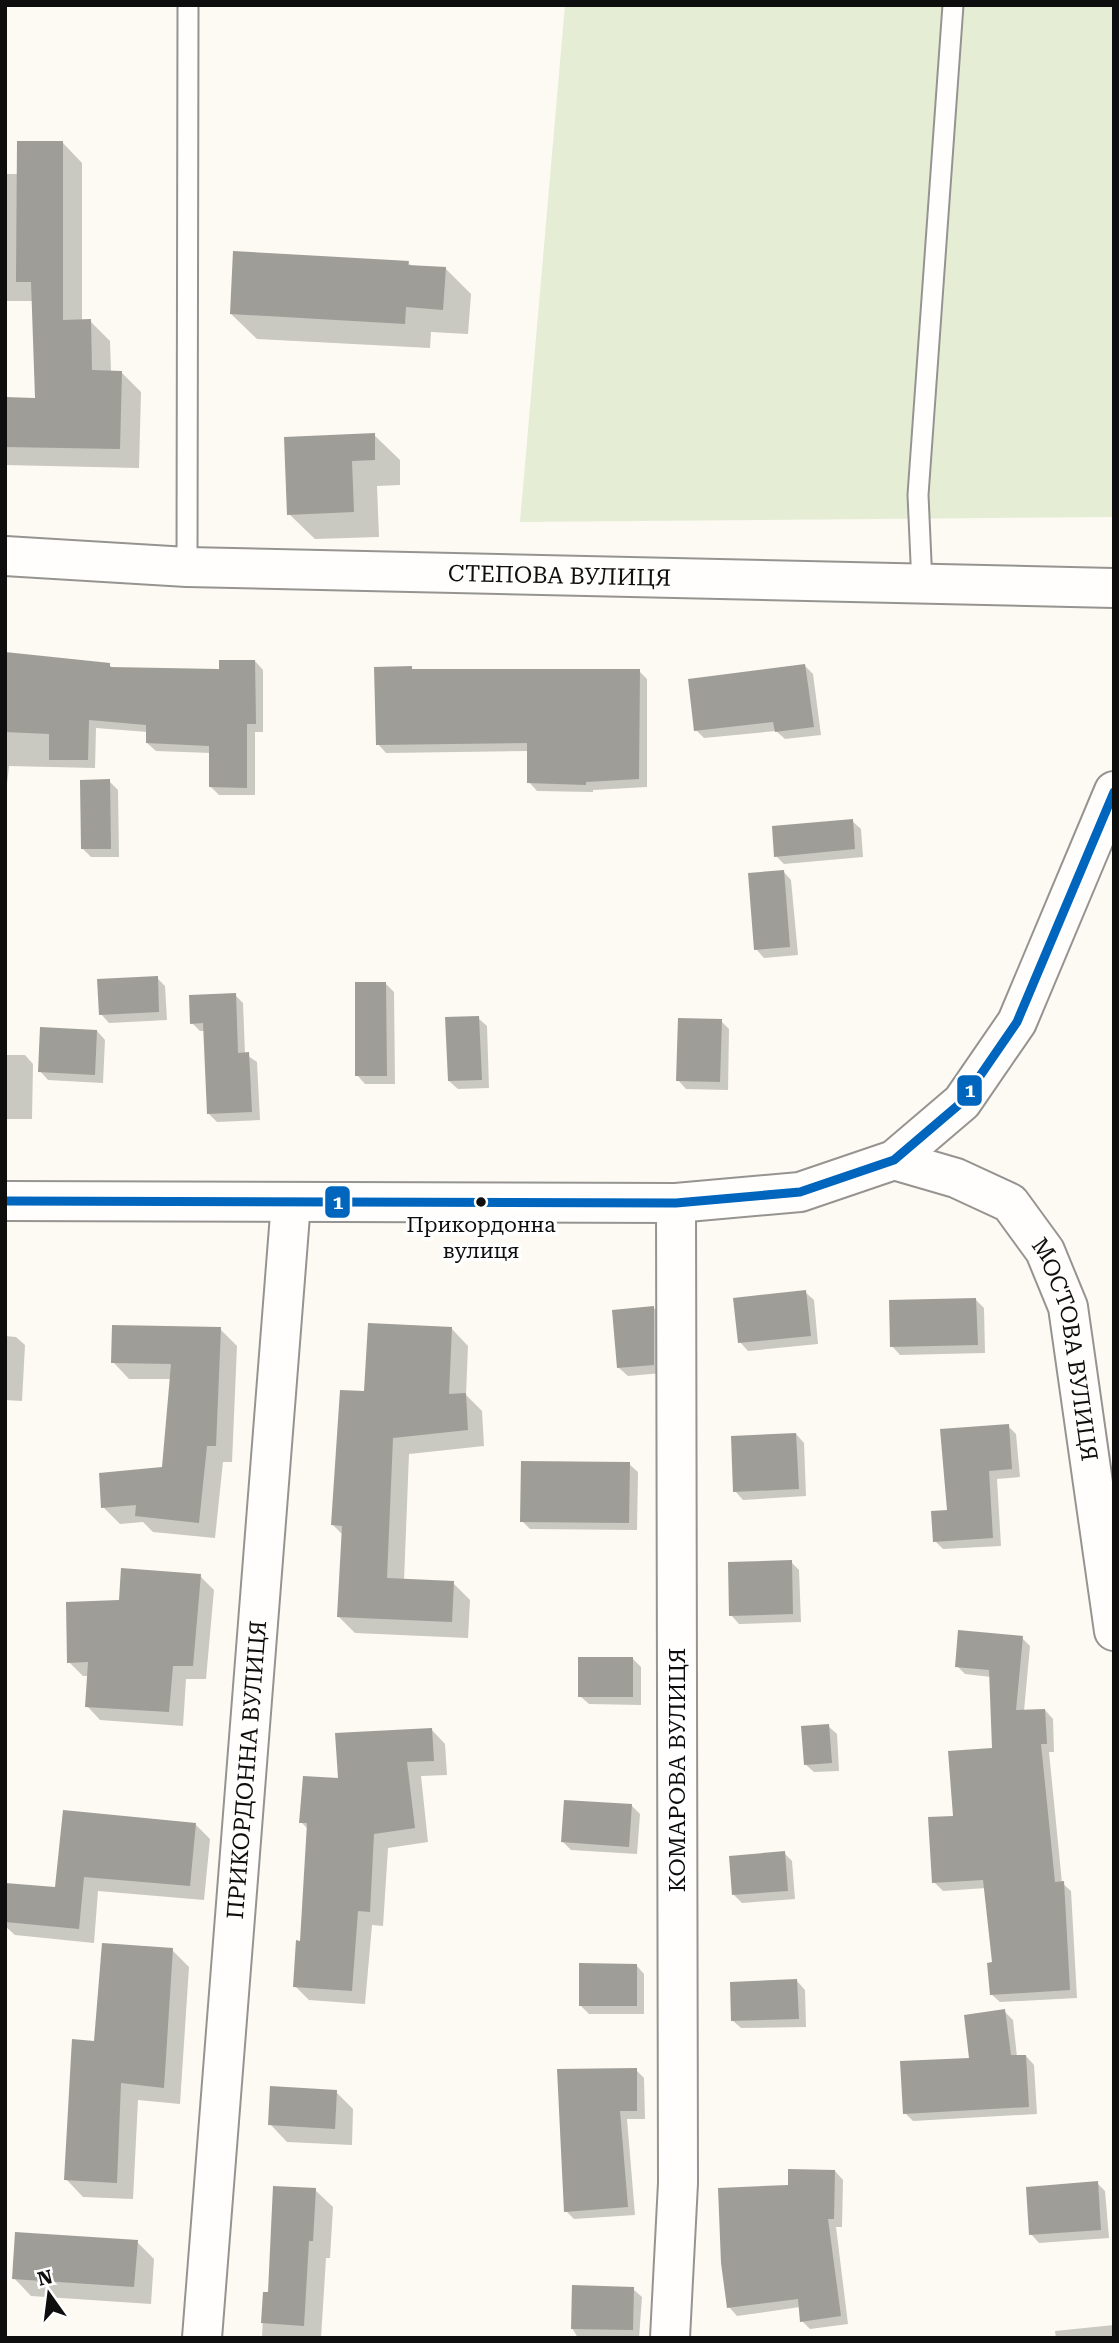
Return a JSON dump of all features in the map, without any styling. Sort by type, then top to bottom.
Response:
[{"type":"street","name":"СТЕПОВА ВУЛИЦЯ","points":[[5,556],[187,567],[1114,588]]},
{"type":"street","points":[[5,1201],[676,1203],[800,1192],[894,1160],[962,1102],[1017,1022],[1114,791]]},
{"type":"street","name":"МОСТОВА ВУЛИЦЯ","points":[[894,1160],[956,1178],[1010,1203],[1045,1251],[1068,1307],[1114,1631]]},
{"type":"street","name":"ПРИКОРДОННА ВУЛИЦЯ","points":[[202,2338],[291,1202]]},
{"type":"street","name":"КОМАРОВА ВУЛИЦЯ","points":[[670,2338],[678,2183],[676,1203]]},
{"type":"lane","points":[[187,567],[188,5]]},
{"type":"lane","points":[[922,584],[918,495],[953,5]]},
{"type":"green space","points":[[565,5],[1114,5],[1114,517],[520,522]]},
{"type":"building","points":[[17,141],[63,141],[63,320],[91,319],[92,370],[122,371],[120,449],[5,447],[5,397],[35,398],[31,282],[16,282]]},
{"type":"building","points":[[233,251],[409,261],[408,265],[446,267],[443,310],[406,307],[405,324],[230,314]]},
{"type":"building","points":[[375,433],[375,460],[352,461],[354,512],[287,515],[284,437]]},
{"type":"building","points":[[5,652],[110,663],[110,667],[219,669],[219,660],[255,660],[256,724],[247,724],[247,788],[209,787],[209,746],[146,743],[146,725],[89,720],[88,760],[49,760],[49,734],[5,732]]},
{"type":"building","points":[[805,664],[814,727],[775,732],[773,722],[694,731],[688,679]]},
{"type":"building","points":[[412,666],[412,669],[640,669],[639,779],[586,782],[586,785],[527,783],[527,743],[376,745],[374,667]]},
{"type":"building","points":[[110,779],[111,849],[81,849],[80,780]]},
{"type":"building","points":[[853,819],[855,849],[774,857],[772,826]]},
{"type":"building","points":[[784,870],[790,947],[754,950],[748,873]]},
{"type":"building","points":[[158,976],[159,1012],[99,1015],[97,979]]},
{"type":"building","points":[[355,982],[386,982],[387,1076],[355,1076]]},
{"type":"building","points":[[236,993],[238,1053],[249,1052],[252,1112],[207,1114],[203,1023],[190,1024],[189,995]]},
{"type":"building","points":[[479,1016],[482,1080],[448,1081],[445,1017]]},
{"type":"building","points":[[678,1018],[722,1019],[720,1082],[676,1081]]},
{"type":"building","points":[[40,1027],[97,1030],[95,1075],[38,1072]]},
{"type":"building","points":[[806,1290],[811,1336],[738,1343],[733,1298]]},
{"type":"building","points":[[976,1298],[978,1345],[890,1347],[889,1300]]},
{"type":"building","points":[[654,1306],[654,1365],[617,1368],[612,1310]]},
{"type":"building","points":[[368,1323],[452,1327],[449,1394],[466,1393],[468,1430],[393,1438],[387,1578],[454,1581],[452,1622],[337,1617],[342,1526],[331,1525],[340,1390],[364,1391]]},
{"type":"building","points":[[112,1325],[221,1327],[216,1446],[207,1446],[199,1523],[135,1516],[136,1505],[101,1508],[99,1473],[162,1467],[171,1364],[111,1363]]},
{"type":"building","points":[[1009,1424],[1012,1469],[989,1471],[993,1538],[933,1542],[931,1511],[947,1510],[940,1429]]},
{"type":"building","points":[[796,1433],[799,1489],[733,1492],[731,1436]]},
{"type":"building","points":[[521,1461],[630,1462],[629,1523],[520,1522]]},
{"type":"building","points":[[792,1560],[793,1614],[729,1616],[728,1562]]},
{"type":"building","points":[[121,1568],[201,1574],[193,1666],[173,1666],[169,1712],[85,1707],[88,1662],[67,1663],[66,1602],[119,1600]]},
{"type":"building","points":[[958,1630],[1023,1636],[1016,1710],[1045,1709],[1047,1744],[1041,1744],[1055,1882],[1064,1881],[1070,1990],[990,1995],[987,1963],[992,1962],[983,1880],[932,1883],[928,1817],[953,1816],[948,1751],[992,1748],[989,1670],[955,1667]]},
{"type":"building","points":[[578,1657],[633,1657],[633,1697],[578,1697]]},
{"type":"building","points":[[829,1724],[832,1763],[804,1765],[801,1726]]},
{"type":"building","points":[[432,1728],[434,1761],[407,1762],[415,1828],[374,1834],[370,1912],[358,1911],[352,1991],[293,1987],[296,1940],[300,1941],[307,1823],[299,1823],[303,1776],[338,1778],[335,1733]]},
{"type":"building","points":[[564,1800],[632,1804],[629,1847],[561,1842]]},
{"type":"building","points":[[63,1810],[196,1823],[190,1886],[84,1877],[79,1929],[5,1922],[5,1883],[55,1887]]},
{"type":"building","points":[[785,1851],[788,1891],[732,1895],[729,1856]]},
{"type":"building","points":[[102,1943],[173,1948],[164,2088],[121,2083],[117,2183],[64,2180],[72,2039],[94,2041]]},
{"type":"building","points":[[579,1963],[637,1964],[637,2006],[579,2006]]},
{"type":"building","points":[[797,1979],[799,2019],[731,2021],[730,1982]]},
{"type":"building","points":[[1005,2009],[1011,2055],[1026,2055],[1029,2107],[903,2114],[900,2061],[969,2058],[964,2015]]},
{"type":"building","points":[[637,2068],[637,2111],[620,2111],[628,2207],[564,2212],[557,2069]]},
{"type":"building","points":[[270,2086],[337,2090],[335,2129],[268,2125]]},
{"type":"building","points":[[788,2169],[835,2170],[834,2219],[828,2219],[841,2316],[800,2322],[798,2299],[727,2308],[721,2263],[718,2188],[788,2185]]},
{"type":"building","points":[[1098,2181],[1101,2230],[1029,2235],[1026,2187]]},
{"type":"building","points":[[273,2186],[316,2188],[313,2241],[309,2241],[304,2326],[261,2323],[263,2292],[268,2292]]},
{"type":"building","points":[[15,2232],[138,2240],[134,2287],[12,2279]]},
{"type":"building","points":[[572,2285],[634,2287],[633,2330],[571,2329]]},
{"type":"transit line","name":"1","points":[[5,1201],[676,1203],[800,1192],[894,1160],[962,1102],[1017,1022],[1114,792]]},
{"type":"place","name":"Прикордонна вулиця","points":[[481,1202]]}]
